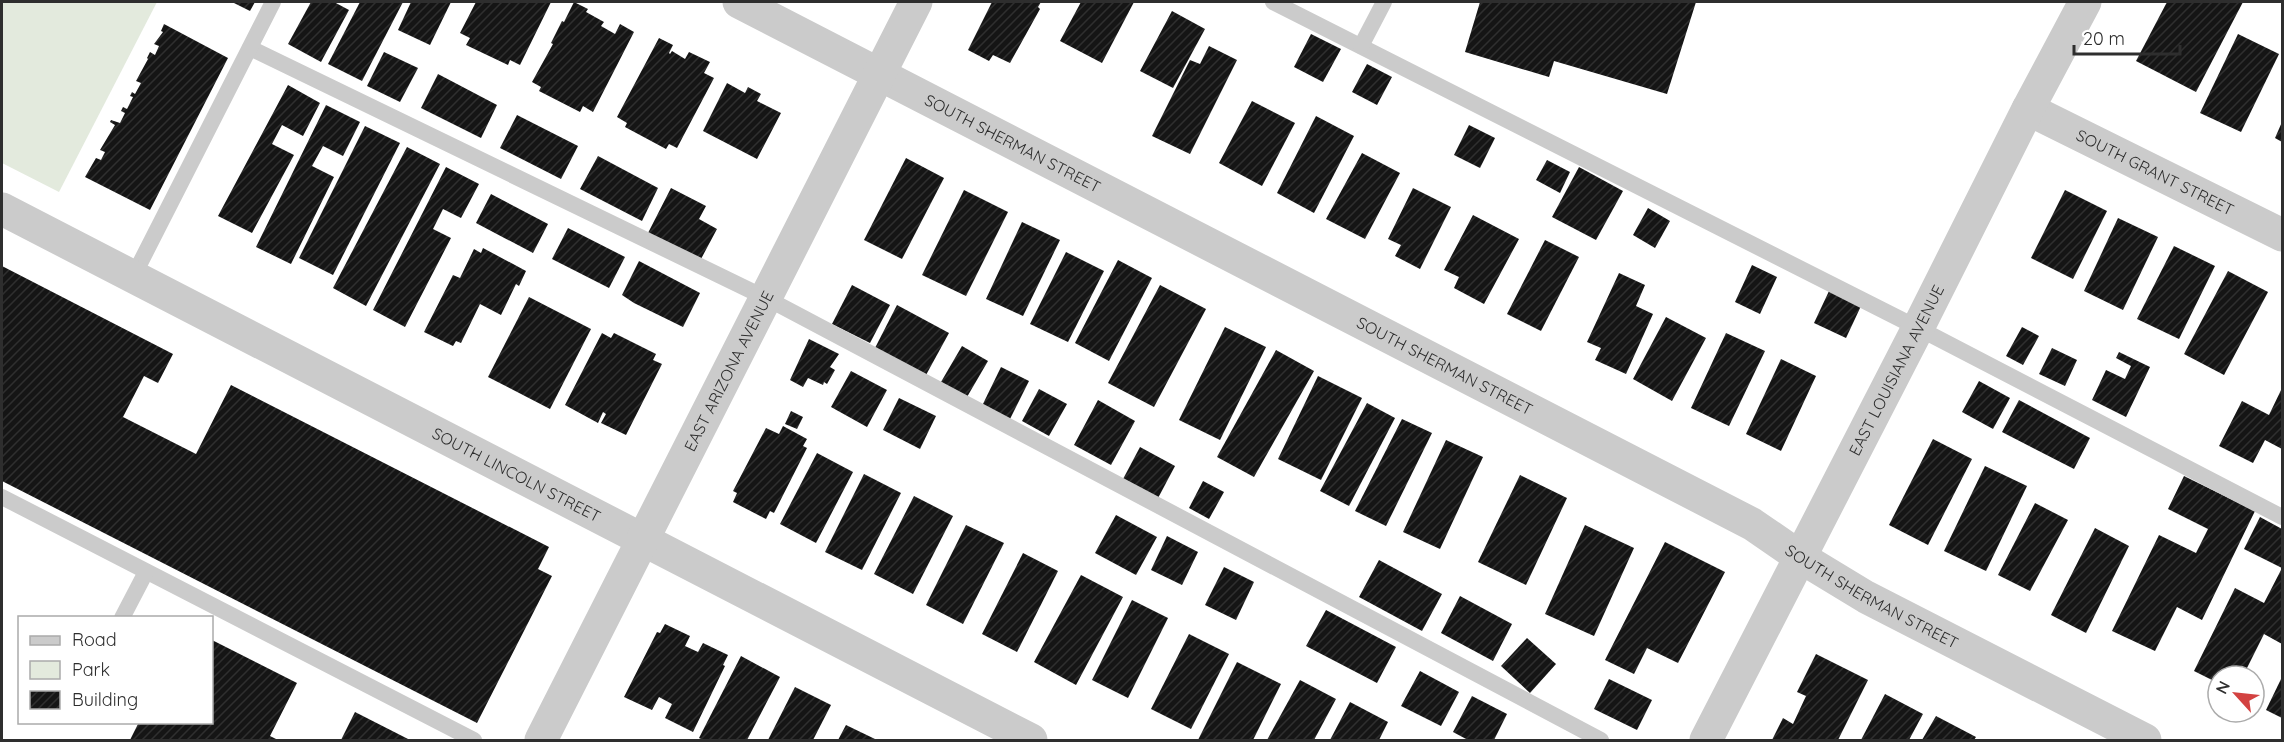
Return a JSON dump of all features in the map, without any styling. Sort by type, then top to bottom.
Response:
[{"type":"street","name":"SOUTH SHERMAN STREET","points":[[739,2],[1752,524],[1800,557],[1866,597],[2145,741]]},
{"type":"street","name":"EAST ARIZONA AVENUE","points":[[541,741],[916,2]]},
{"type":"street","name":"EAST LOUISIANA AVENUE","points":[[1706,741],[2028,109],[2085,2]]},
{"type":"street","name":"SOUTH GRANT STREET","points":[[2028,109],[2283,235]]},
{"type":"street","name":"SOUTH LINCOLN STREET","points":[[2,209],[1031,741]]},
{"type":"lane","points":[[133,277],[273,2]]},
{"type":"lane","points":[[1273,2],[1918,328],[2283,517]]},
{"type":"lane","points":[[1361,46],[1384,2]]},
{"type":"lane","points":[[249,48],[765,298],[1601,741]]},
{"type":"lane","points":[[2,497],[474,741]]},
{"type":"lane","points":[[123,616],[146,572]]},
{"type":"green space","points":[[3,2],[157,2],[59,192],[2,163]]},
{"type":"building","points":[[232,2],[255,2],[250,11]]},
{"type":"building","points":[[311,2],[334,2],[349,10],[321,62],[288,44]]},
{"type":"building","points":[[360,2],[403,2],[362,81],[328,64]]},
{"type":"building","points":[[411,2],[451,2],[430,45],[398,30]]},
{"type":"building","points":[[476,2],[551,2],[520,65],[510,60],[508,65],[466,45],[470,38],[460,33]]},
{"type":"building","points":[[574,2],[588,9],[586,12],[604,22],[601,26],[615,34],[620,24],[634,32],[593,112],[583,106],[580,112],[539,91],[541,87],[532,82]]},
{"type":"building","points":[[992,2],[1041,2],[1038,7],[1040,9],[1010,63],[993,55],[989,61],[968,50]]},
{"type":"building","points":[[1081,2],[1134,2],[1102,63],[1060,41]]},
{"type":"building","points":[[1480,2],[1696,2],[1667,94],[1554,61],[1549,77],[1465,52]]},
{"type":"building","points":[[2167,2],[2243,2],[2196,92],[2136,61]]},
{"type":"building","points":[[1172,11],[1205,29],[1173,88],[1140,71]]},
{"type":"building","points":[[164,24],[228,58],[150,210],[85,177],[96,158],[101,160],[105,152],[100,150],[115,125],[110,122],[111,120],[120,123],[125,113],[121,111],[123,107],[127,109],[133,97],[130,96],[132,92],[135,94],[141,83],[136,81],[150,52],[155,55],[159,46],[154,44],[163,32],[161,31]]},
{"type":"building","points":[[1311,34],[1341,49],[1323,82],[1294,67]]},
{"type":"building","points":[[2238,34],[2279,54],[2241,132],[2200,113]]},
{"type":"building","points":[[659,38],[673,45],[670,54],[672,51],[685,59],[689,52],[710,62],[704,73],[714,78],[677,148],[669,144],[666,149],[625,127],[627,123],[617,117]]},
{"type":"building","points":[[1209,46],[1237,60],[1190,154],[1152,136],[1190,60],[1200,64]]},
{"type":"building","points":[[384,52],[418,68],[400,102],[367,86]]},
{"type":"building","points":[[1367,64],[1392,77],[1377,105],[1352,92]]},
{"type":"building","points":[[438,74],[497,105],[481,138],[421,108]]},
{"type":"building","points":[[727,83],[745,93],[748,87],[761,94],[757,101],[781,113],[757,159],[703,131]]},
{"type":"building","points":[[288,85],[320,103],[303,136],[282,125],[272,144],[294,155],[252,233],[218,216]]},
{"type":"building","points":[[1252,101],[1295,123],[1262,186],[1219,163]]},
{"type":"building","points":[[326,105],[360,122],[343,156],[323,146],[312,166],[334,177],[291,264],[256,247]]},
{"type":"building","points":[[517,115],[578,146],[561,179],[500,148]]},
{"type":"building","points":[[1316,116],[1354,136],[1314,213],[1277,193]]},
{"type":"building","points":[[2282,122],[2282,142],[2275,138]]},
{"type":"building","points":[[1469,125],[1495,138],[1480,168],[1454,155]]},
{"type":"building","points":[[365,126],[400,143],[333,275],[299,258]]},
{"type":"building","points":[[407,147],[440,164],[366,306],[333,288]]},
{"type":"building","points":[[1362,153],[1400,173],[1365,239],[1326,219]]},
{"type":"building","points":[[598,156],[658,188],[642,221],[580,189]]},
{"type":"building","points":[[906,158],[944,178],[902,259],[864,240]]},
{"type":"building","points":[[1547,160],[1570,172],[1560,193],[1536,180]]},
{"type":"building","points":[[446,167],[479,184],[461,218],[443,209],[433,229],[451,238],[405,327],[373,310]]},
{"type":"building","points":[[1579,167],[1623,191],[1596,240],[1552,217]]},
{"type":"building","points":[[671,188],[706,206],[699,219],[717,229],[701,259],[648,233]]},
{"type":"building","points":[[1413,188],[1451,207],[1420,269],[1395,256],[1401,245],[1388,239]]},
{"type":"building","points":[[964,190],[1008,212],[966,296],[922,275]]},
{"type":"building","points":[[2065,190],[2107,211],[2073,279],[2031,258]]},
{"type":"building","points":[[491,194],[548,224],[533,253],[476,223]]},
{"type":"building","points":[[1648,208],[1670,221],[1655,248],[1633,235]]},
{"type":"building","points":[[1473,215],[1519,239],[1484,304],[1454,288],[1459,277],[1444,270]]},
{"type":"building","points":[[2118,218],[2158,237],[2123,310],[2084,291]]},
{"type":"building","points":[[1022,222],[1060,240],[1023,316],[986,299]]},
{"type":"building","points":[[568,228],[625,257],[609,288],[552,259]]},
{"type":"building","points":[[1545,240],[1579,257],[1541,331],[1507,314]]},
{"type":"building","points":[[2174,246],[2215,266],[2179,339],[2137,319]]},
{"type":"building","points":[[483,248],[526,271],[519,286],[516,284],[501,315],[480,304],[461,343],[456,341],[453,346],[424,332],[453,275],[460,278],[474,249],[481,253]]},
{"type":"building","points":[[1066,252],[1104,271],[1068,342],[1030,324]]},
{"type":"building","points":[[1118,260],[1152,278],[1109,361],[1075,343]]},
{"type":"building","points":[[639,261],[700,293],[683,327],[622,295]]},
{"type":"building","points":[[1752,265],[1777,277],[1760,314],[1735,302]]},
{"type":"building","points":[[2,266],[173,354],[158,383],[144,376],[123,417],[196,454],[231,385],[549,547],[538,569],[552,576],[477,723],[2,481]]},
{"type":"building","points":[[2228,271],[2268,292],[2224,375],[2184,354]]},
{"type":"building","points":[[1619,273],[1645,285],[1636,306],[1653,314],[1626,374],[1595,360],[1601,348],[1587,342]]},
{"type":"building","points":[[852,285],[890,305],[870,343],[832,324]]},
{"type":"building","points":[[1160,285],[1206,309],[1154,407],[1108,383]]},
{"type":"building","points":[[1829,291],[1861,306],[1846,338],[1814,323]]},
{"type":"building","points":[[529,297],[591,329],[550,409],[488,377]]},
{"type":"building","points":[[897,305],[949,333],[926,375],[875,348]]},
{"type":"building","points":[[1666,317],[1706,338],[1672,401],[1633,379]]},
{"type":"building","points":[[1225,327],[1266,347],[1220,440],[1179,420]]},
{"type":"building","points":[[2022,327],[2039,336],[2023,365],[2006,356]]},
{"type":"building","points":[[602,333],[611,338],[614,333],[656,354],[653,360],[662,364],[626,435],[601,423],[606,414],[603,412],[598,423],[565,405]]},
{"type":"building","points":[[1726,333],[1765,351],[1729,426],[1691,408]]},
{"type":"building","points":[[809,339],[839,354],[830,367],[835,370],[827,384],[824,382],[823,385],[808,378],[803,387],[790,380]]},
{"type":"building","points":[[962,346],[988,361],[967,397],[941,382]]},
{"type":"building","points":[[2052,348],[2077,360],[2065,386],[2039,374]]},
{"type":"building","points":[[1276,350],[1314,371],[1254,477],[1217,457]]},
{"type":"building","points":[[2119,352],[2150,367],[2126,417],[2092,400],[2106,370],[2125,379],[2131,366],[2116,358]]},
{"type":"building","points":[[1781,359],[1816,376],[1781,451],[1746,434]]},
{"type":"building","points":[[1001,367],[1029,381],[1009,421],[981,408]]},
{"type":"building","points":[[851,371],[887,390],[867,427],[831,407]]},
{"type":"building","points":[[1318,376],[1362,398],[1321,480],[1278,459]]},
{"type":"building","points":[[1979,381],[2010,398],[1993,429],[1962,412]]},
{"type":"building","points":[[2282,388],[2282,449],[2265,440],[2253,463],[2219,446],[2242,401],[2269,415]]},
{"type":"building","points":[[1039,389],[1067,404],[1049,436],[1022,421]]},
{"type":"building","points":[[899,398],[936,416],[920,449],[883,430]]},
{"type":"building","points":[[1098,400],[1135,421],[1111,465],[1074,445]]},
{"type":"building","points":[[2019,400],[2090,438],[2074,469],[2002,432]]},
{"type":"building","points":[[1367,403],[1395,418],[1349,506],[1320,491]]},
{"type":"building","points":[[791,411],[803,417],[797,429],[785,424]]},
{"type":"building","points":[[1402,419],[1432,433],[1386,526],[1355,511]]},
{"type":"building","points":[[783,426],[807,439],[803,446],[807,448],[774,513],[770,511],[766,519],[733,502],[737,493],[733,491],[766,428],[779,434]]},
{"type":"building","points":[[1933,439],[1972,459],[1928,545],[1889,525]]},
{"type":"building","points":[[1446,440],[1483,457],[1440,549],[1403,532]]},
{"type":"building","points":[[1140,447],[1175,466],[1157,500],[1122,481]]},
{"type":"building","points":[[817,453],[853,472],[816,543],[780,524]]},
{"type":"building","points":[[1985,466],[2027,486],[1986,571],[1944,551]]},
{"type":"building","points":[[864,474],[901,493],[862,570],[825,552]]},
{"type":"building","points":[[1520,475],[1567,498],[1526,585],[1478,562]]},
{"type":"building","points":[[2184,476],[2255,511],[2202,620],[2177,607],[2155,651],[2112,631],[2159,535],[2196,553],[2208,529],[2168,509]]},
{"type":"building","points":[[1203,481],[1224,492],[1209,519],[1189,508]]},
{"type":"building","points":[[914,496],[953,516],[913,594],[874,574]]},
{"type":"building","points":[[2035,503],[2068,520],[2030,591],[1998,575]]},
{"type":"building","points":[[1116,515],[1157,537],[1136,575],[1095,553]]},
{"type":"building","points":[[2260,517],[2282,529],[2282,568],[2244,549]]},
{"type":"building","points":[[966,525],[1004,543],[963,624],[926,605]]},
{"type":"building","points":[[1585,525],[1634,548],[1594,636],[1545,614]]},
{"type":"building","points":[[2095,528],[2129,546],[2086,633],[2051,615]]},
{"type":"building","points":[[1167,536],[1198,552],[1182,585],[1151,570]]},
{"type":"building","points":[[1665,542],[1725,572],[1678,663],[1647,648],[1634,674],[1605,660]]},
{"type":"building","points":[[1023,553],[1058,571],[1017,652],[982,634]]},
{"type":"building","points":[[1379,560],[1442,594],[1422,631],[1359,597]]},
{"type":"building","points":[[1224,567],[1254,582],[1236,620],[1205,605]]},
{"type":"building","points":[[2282,568],[2282,644],[2264,634],[2249,664],[2206,664],[2206,677],[2194,671],[2235,588],[2264,603]]},
{"type":"building","points":[[1081,575],[1123,597],[1076,685],[1034,662]]},
{"type":"building","points":[[1460,596],[1512,624],[1493,661],[1441,633]]},
{"type":"building","points":[[1132,600],[1168,618],[1128,698],[1092,680]]},
{"type":"building","points":[[1326,610],[1396,647],[1377,683],[1306,646]]},
{"type":"building","points":[[665,624],[690,636],[685,646],[698,652],[703,643],[728,655],[723,665],[725,666],[693,732],[665,718],[672,704],[659,697],[652,710],[624,697],[657,632],[660,633]]},
{"type":"building","points":[[1189,634],[1229,654],[1191,729],[1151,709]]},
{"type":"building","points":[[1527,638],[1556,664],[1530,693],[1501,666]]},
{"type":"building","points":[[213,641],[297,683],[270,736],[278,740],[130,740],[138,724],[213,724]]},
{"type":"building","points":[[1816,654],[1868,680],[1838,740],[1772,740],[1783,718],[1793,724],[1806,696],[1797,692]]},
{"type":"building","points":[[741,656],[780,677],[747,740],[703,740],[699,738]]},
{"type":"building","points":[[1237,662],[1281,684],[1253,740],[1198,740]]},
{"type":"building","points":[[1420,671],[1459,692],[1441,726],[1401,706]]},
{"type":"building","points":[[2282,677],[2282,718],[2266,710]]},
{"type":"building","points":[[1609,679],[1652,700],[1637,730],[1594,709]]},
{"type":"building","points":[[1300,680],[1336,699],[1314,740],[1267,740]]},
{"type":"building","points":[[795,687],[831,705],[813,740],[768,740]]},
{"type":"building","points":[[1885,694],[1923,714],[1909,740],[1861,740]]},
{"type":"building","points":[[1472,696],[1507,714],[1494,740],[1468,740],[1453,732]]},
{"type":"building","points":[[1350,702],[1388,722],[1379,740],[1330,740]]},
{"type":"building","points":[[355,712],[410,740],[341,740]]},
{"type":"building","points":[[1936,716],[1976,737],[1974,740],[1922,740]]},
{"type":"building","points":[[846,725],[877,740],[838,740]]}]
